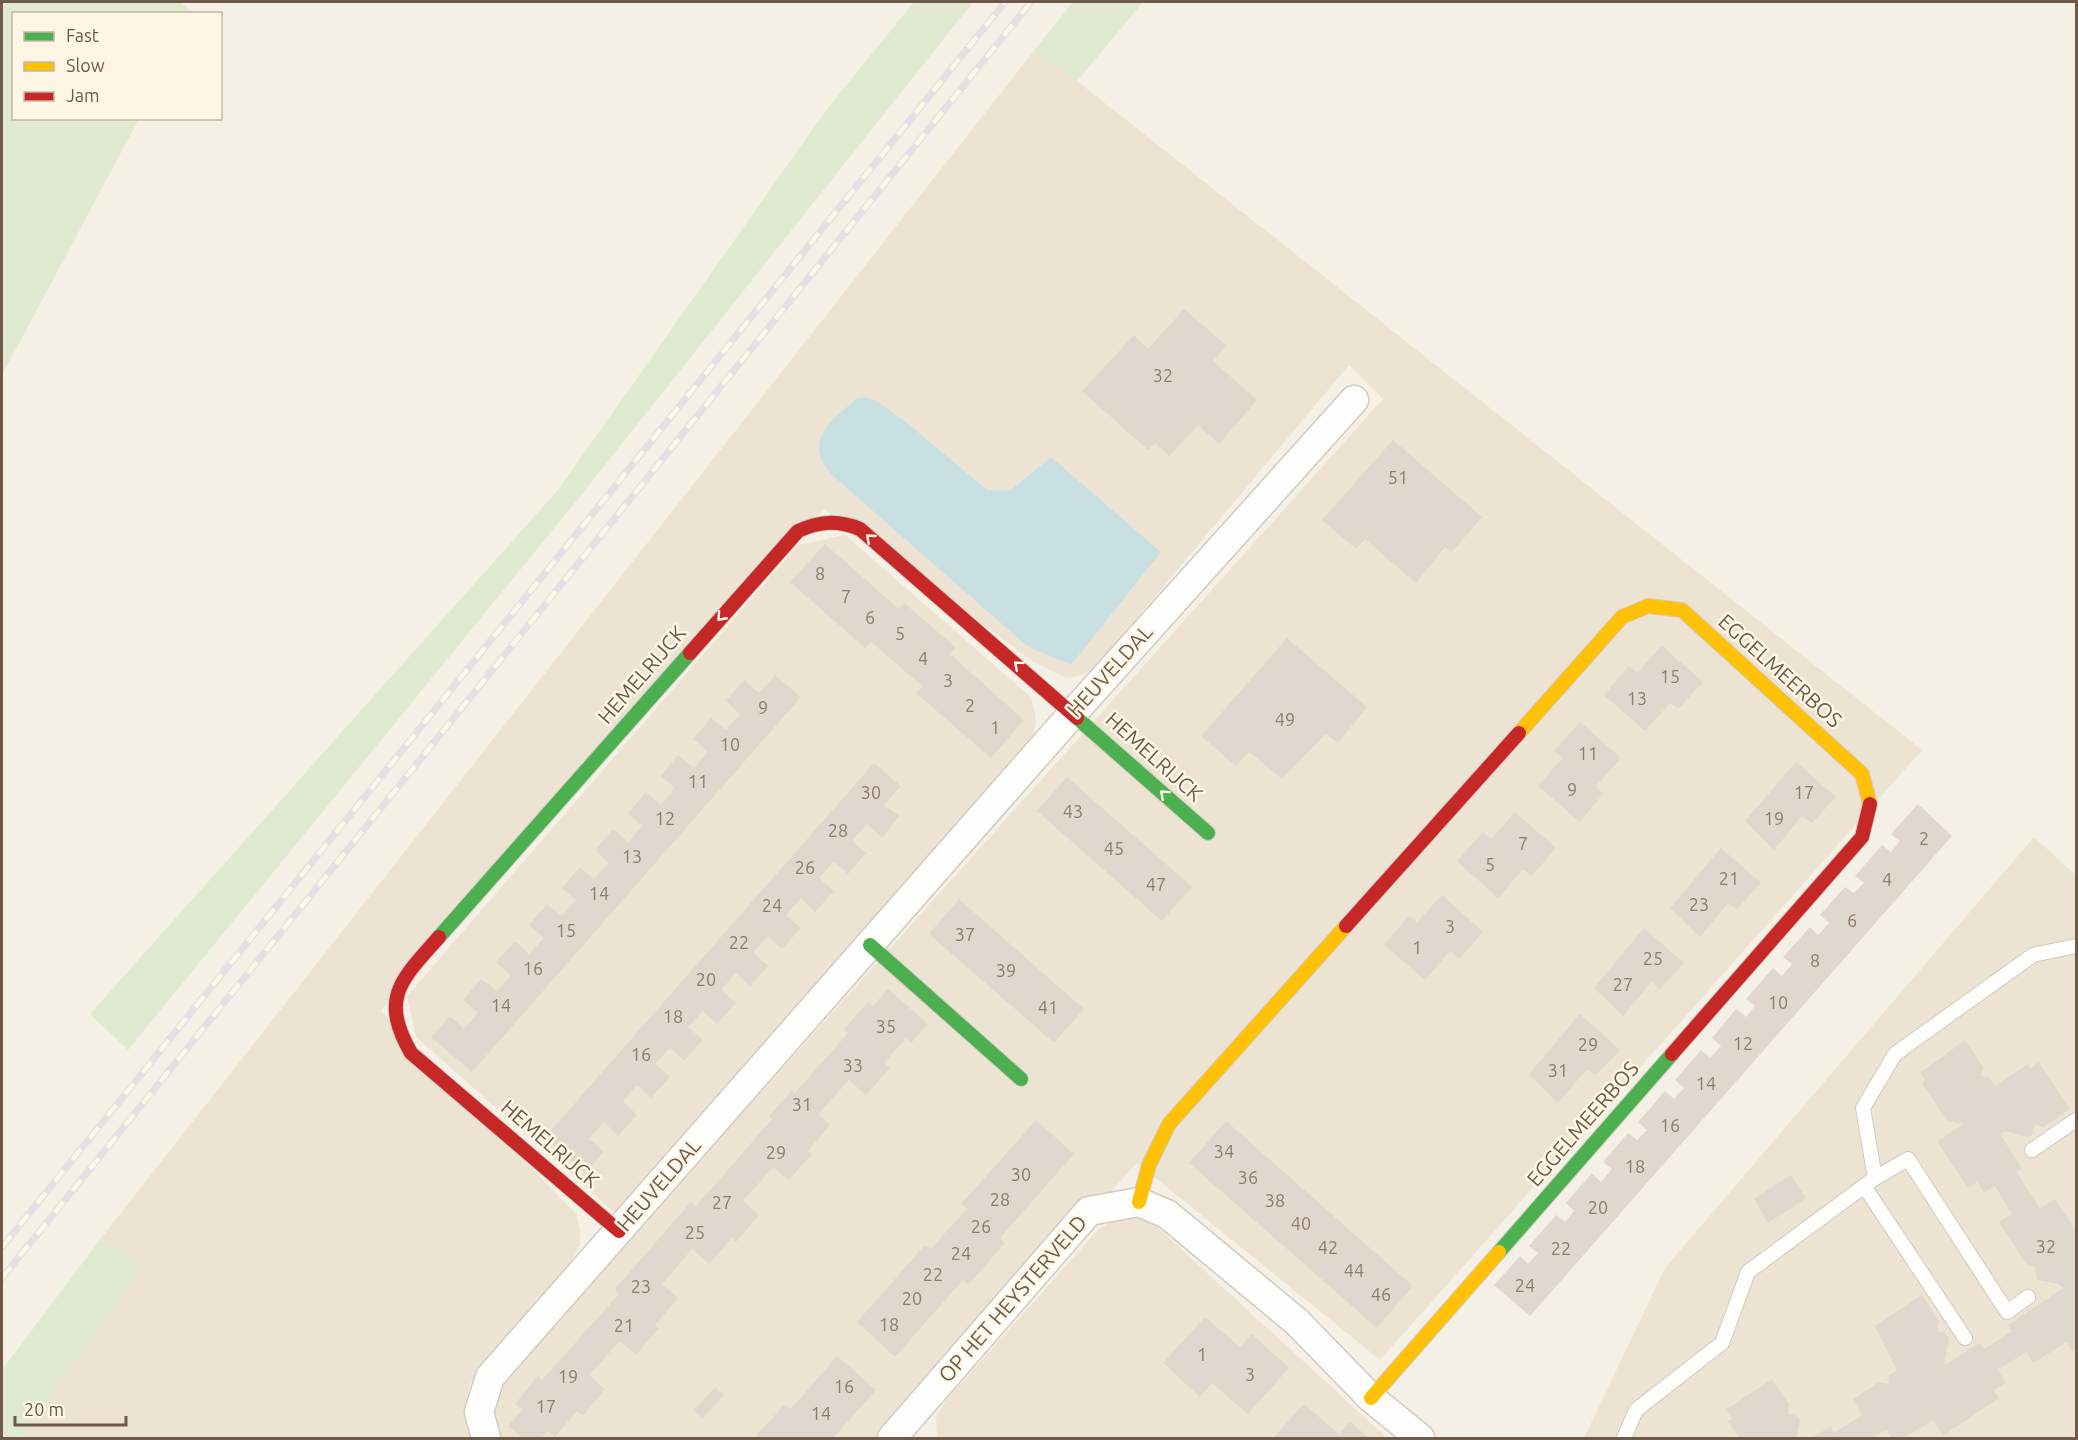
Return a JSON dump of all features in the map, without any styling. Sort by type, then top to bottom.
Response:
[{"type":"street","name":"HEUVELDAL","points":[[486,1438],[479,1412],[490,1377],[1073,713],[1354,400]]},
{"type":"street","name":"HEMELRIJCK","points":[[619,1231],[411,1053],[401,1033],[395,1012],[395,998],[399,985],[411,969],[798,531],[820,522],[835,521],[848,523],[860,529],[1208,833]]},
{"type":"street","name":"EGGELMEERBOS","points":[[1139,1203],[1149,1165],[1169,1124],[1622,616],[1648,606],[1682,610],[1862,774],[1870,805],[1862,837],[1371,1398]]},
{"type":"street","points":[[870,945],[1021,1078]]},
{"type":"street","name":"OP HET HEYSTERVELD","points":[[899,1436],[1089,1210],[1139,1203],[1167,1214],[1297,1322],[1371,1398],[1420,1438]]},
{"type":"lane","points":[[1875,1178],[1863,1107],[1895,1054],[2033,955],[2076,946]]},
{"type":"lane","points":[[2032,1150],[2076,1120]]},
{"type":"lane","points":[[1624,1438],[1636,1410],[1722,1343],[1748,1272],[1875,1178],[1908,1159],[2007,1312],[2028,1297]]},
{"type":"lane","points":[[1864,1186],[1965,1338]]},
{"type":"shaded area","points":[[1033,52],[1077,81],[1922,750],[1380,1360],[1137,1163],[884,1438],[500,1438],[491,1416],[494,1397],[507,1375],[1383,399],[1349,365],[1095,668],[1079,676],[1066,678],[1034,662],[824,509],[381,1011],[577,1215],[580,1244],[573,1259],[555,1283],[484,1362],[470,1384],[464,1410],[471,1438],[21,1438],[143,1265],[102,1237]]},
{"type":"shaded area","points":[[845,535],[1031,697],[1036,723],[1033,736],[1026,747],[615,1213],[416,1037],[407,996],[798,545]]},
{"type":"shaded area","points":[[2034,837],[2076,875],[2076,1438],[1584,1438],[1665,1268]]},
{"type":"shaded area","points":[[1127,1217],[1142,1219],[1156,1226],[1387,1438],[937,1438],[936,1417],[946,1400],[1098,1230],[1111,1222]]},
{"type":"green space","points":[[2,2],[179,2],[192,12],[12,12],[12,120],[138,120],[2,375]]},
{"type":"green space","points":[[914,2],[973,2],[574,504],[128,1050],[90,1014],[558,490],[827,109]]},
{"type":"green space","points":[[1073,2],[1143,2],[1077,81],[1033,52]]},
{"type":"green space","points":[[102,1237],[144,1265],[21,1438],[2,1438],[2,1370]]},
{"type":"water","points":[[865,397],[876,401],[906,422],[987,490],[1011,490],[1051,457],[1161,552],[1071,665],[1027,646],[832,475],[822,461],[819,449],[820,440],[836,417],[857,398]]},
{"type":"building","points":[[1184,309],[1227,346],[1213,361],[1257,400],[1219,444],[1198,425],[1169,456],[1155,443],[1148,450],[1082,391],[1134,335],[1148,349]]},
{"type":"building","points":[[1393,440],[1482,517],[1452,552],[1445,547],[1416,583],[1365,539],[1356,549],[1322,520]]},
{"type":"building","points":[[825,544],[899,609],[904,603],[930,625],[956,648],[950,654],[1024,720],[991,758],[916,693],[922,686],[871,642],[865,648],[790,582]]},
{"type":"building","points":[[1287,638],[1367,707],[1338,743],[1326,734],[1282,779],[1249,752],[1236,766],[1201,736]]},
{"type":"building","points":[[1662,646],[1703,682],[1678,709],[1670,703],[1645,731],[1604,695],[1629,666],[1637,673]]},
{"type":"building","points":[[775,675],[801,697],[472,1072],[431,1037],[450,1016],[464,1029],[478,1013],[463,1000],[481,979],[497,991],[511,976],[496,962],[515,941],[529,954],[544,938],[529,925],[547,904],[562,916],[576,900],[562,888],[580,867],[594,879],[609,863],[595,850],[613,829],[628,842],[642,826],[628,813],[646,792],[661,805],[675,788],[661,776],[678,755],[694,768],[708,752],[693,739],[711,718],[726,730],[740,714],[726,701],[744,680],[759,693]]},
{"type":"building","points":[[1580,722],[1621,758],[1596,786],[1603,794],[1580,822],[1538,786],[1562,758],[1554,751]]},
{"type":"building","points":[[1796,762],[1836,797],[1812,823],[1802,816],[1774,850],[1745,821]]},
{"type":"building","points":[[874,763],[901,786],[884,805],[899,816],[882,838],[867,824],[852,841],[866,853],[848,874],[834,861],[819,878],[834,891],[815,912],[801,898],[786,915],[801,928],[782,949],[768,936],[753,953],[768,966],[750,986],[736,973],[721,990],[736,1003],[717,1024],[703,1011],[688,1027],[703,1040],[684,1061],[670,1048],[655,1064],[670,1077],[651,1098],[637,1085],[623,1101],[637,1115],[618,1136],[604,1122],[589,1139],[604,1152],[585,1173],[545,1137]]},
{"type":"building","points":[[1067,777],[1192,887],[1162,921],[1037,811]]},
{"type":"building","points":[[1918,804],[1952,836],[1530,1316],[1494,1285],[1520,1256],[1528,1264],[1538,1253],[1529,1246],[1556,1215],[1565,1222],[1574,1211],[1566,1203],[1592,1173],[1601,1182],[1612,1169],[1603,1162],[1628,1133],[1637,1140],[1647,1130],[1638,1122],[1665,1091],[1674,1099],[1684,1088],[1675,1080],[1701,1050],[1710,1058],[1721,1046],[1712,1038],[1736,1009],[1746,1017],[1755,1006],[1746,999],[1773,968],[1782,976],[1792,964],[1783,957],[1810,927],[1818,935],[1829,923],[1820,915],[1845,887],[1854,893],[1864,883],[1855,876],[1882,845],[1891,852],[1900,841],[1891,834]]},
{"type":"building","points":[[1515,812],[1556,848],[1532,876],[1523,869],[1498,898],[1457,861],[1483,832],[1491,839]]},
{"type":"building","points":[[1721,848],[1761,883],[1737,909],[1728,903],[1700,937],[1670,908]]},
{"type":"building","points":[[1442,895],[1483,932],[1459,959],[1450,951],[1425,980],[1384,945],[1409,916],[1417,922]]},
{"type":"building","points":[[959,899],[1084,1009],[1054,1043],[929,934]]},
{"type":"building","points":[[1644,928],[1684,963],[1660,989],[1651,982],[1623,1016],[1594,988]]},
{"type":"building","points":[[888,989],[928,1024],[911,1043],[906,1038],[884,1063],[890,1068],[866,1095],[849,1080],[818,1114],[830,1125],[808,1151],[812,1154],[789,1180],[773,1167],[743,1201],[759,1215],[736,1242],[732,1238],[709,1264],[692,1249],[662,1284],[678,1298],[655,1325],[659,1328],[636,1355],[620,1341],[589,1375],[605,1389],[583,1416],[577,1411],[555,1437],[548,1431],[541,1438],[522,1438],[508,1426],[522,1410],[515,1404],[538,1376],[542,1380],[619,1294],[615,1289],[691,1202],[696,1206],[719,1180],[772,1119],[769,1116],[792,1090],[795,1093],[848,1033],[844,1029],[868,1002],[873,1006]]},
{"type":"building","points":[[1580,1014],[1620,1050],[1596,1075],[1587,1069],[1558,1103],[1529,1074]]},
{"type":"building","points":[[1965,1040],[1983,1067],[1981,1076],[1990,1078],[1995,1086],[2028,1064],[2030,1069],[2039,1062],[2070,1109],[2044,1127],[2034,1125],[2032,1135],[2028,1137],[2005,1131],[2000,1134],[2022,1168],[2017,1172],[2040,1209],[2055,1199],[2076,1231],[2076,1348],[2072,1351],[2067,1342],[2033,1363],[2026,1352],[1998,1370],[2006,1383],[1994,1390],[1999,1398],[1943,1436],[1933,1420],[1904,1438],[1892,1438],[1886,1430],[1872,1438],[1812,1438],[1831,1426],[1834,1433],[1862,1415],[1853,1400],[1879,1382],[1888,1384],[1889,1375],[1897,1370],[1875,1326],[1922,1295],[1939,1321],[1937,1331],[1946,1333],[1949,1338],[1944,1362],[1946,1365],[1979,1343],[1984,1349],[2012,1331],[2008,1325],[2063,1288],[2059,1284],[2037,1280],[2035,1267],[2026,1264],[1999,1222],[2012,1214],[1995,1186],[1984,1193],[1977,1182],[1968,1188],[1939,1145],[1938,1141],[1963,1124],[1946,1120],[1922,1083],[1925,1080],[1920,1073]]},
{"type":"building","points":[[1036,1120],[1074,1154],[1000,1238],[1005,1243],[968,1285],[963,1280],[895,1357],[857,1322],[924,1246],[931,1249],[967,1209],[961,1204]]},
{"type":"building","points":[[1226,1121],[1413,1286],[1377,1328],[1189,1163]]},
{"type":"building","points":[[1791,1175],[1806,1198],[1768,1223],[1754,1199]]},
{"type":"building","points":[[1205,1317],[1240,1347],[1252,1334],[1289,1368],[1248,1414],[1212,1383],[1200,1397],[1163,1363]]},
{"type":"building","points":[[837,1356],[876,1390],[833,1438],[754,1438],[784,1405],[791,1409]]},
{"type":"building","points":[[1772,1379],[1789,1404],[1788,1414],[1797,1416],[1800,1420],[1796,1438],[1739,1438],[1728,1421],[1732,1419],[1726,1410]]},
{"type":"building","points":[[715,1387],[724,1395],[703,1418],[694,1410]]},
{"type":"building","points":[[1304,1404],[1339,1434],[1350,1422],[1369,1438],[1273,1438]]},
{"type":"railway","points":[[2,1247],[1005,2]]},
{"type":"railway","points":[[2,1278],[1031,2]]},
{"type":"traffic: fast","points":[[439,937],[690,653]]},
{"type":"traffic: fast","points":[[1077,718],[1208,833]]},
{"type":"traffic: fast","points":[[870,945],[1021,1079]]},
{"type":"traffic: fast","points":[[1499,1252],[1672,1054]]},
{"type":"traffic: slow","points":[[1519,733],[1622,617],[1648,606],[1682,610],[1862,774],[1870,804]]},
{"type":"traffic: slow","points":[[1139,1202],[1149,1165],[1169,1124],[1346,926]]},
{"type":"traffic: slow","points":[[1371,1398],[1499,1252]]},
{"type":"traffic: jam","points":[[690,653],[798,531],[814,525],[844,524],[860,529],[1077,718]]},
{"type":"traffic: jam","points":[[1346,926],[1519,733]]},
{"type":"traffic: jam","points":[[1672,1054],[1862,837],[1870,804]]},
{"type":"traffic: jam","points":[[439,937],[405,977],[399,990],[396,1003],[397,1017],[401,1034],[411,1053],[619,1231]]}]
